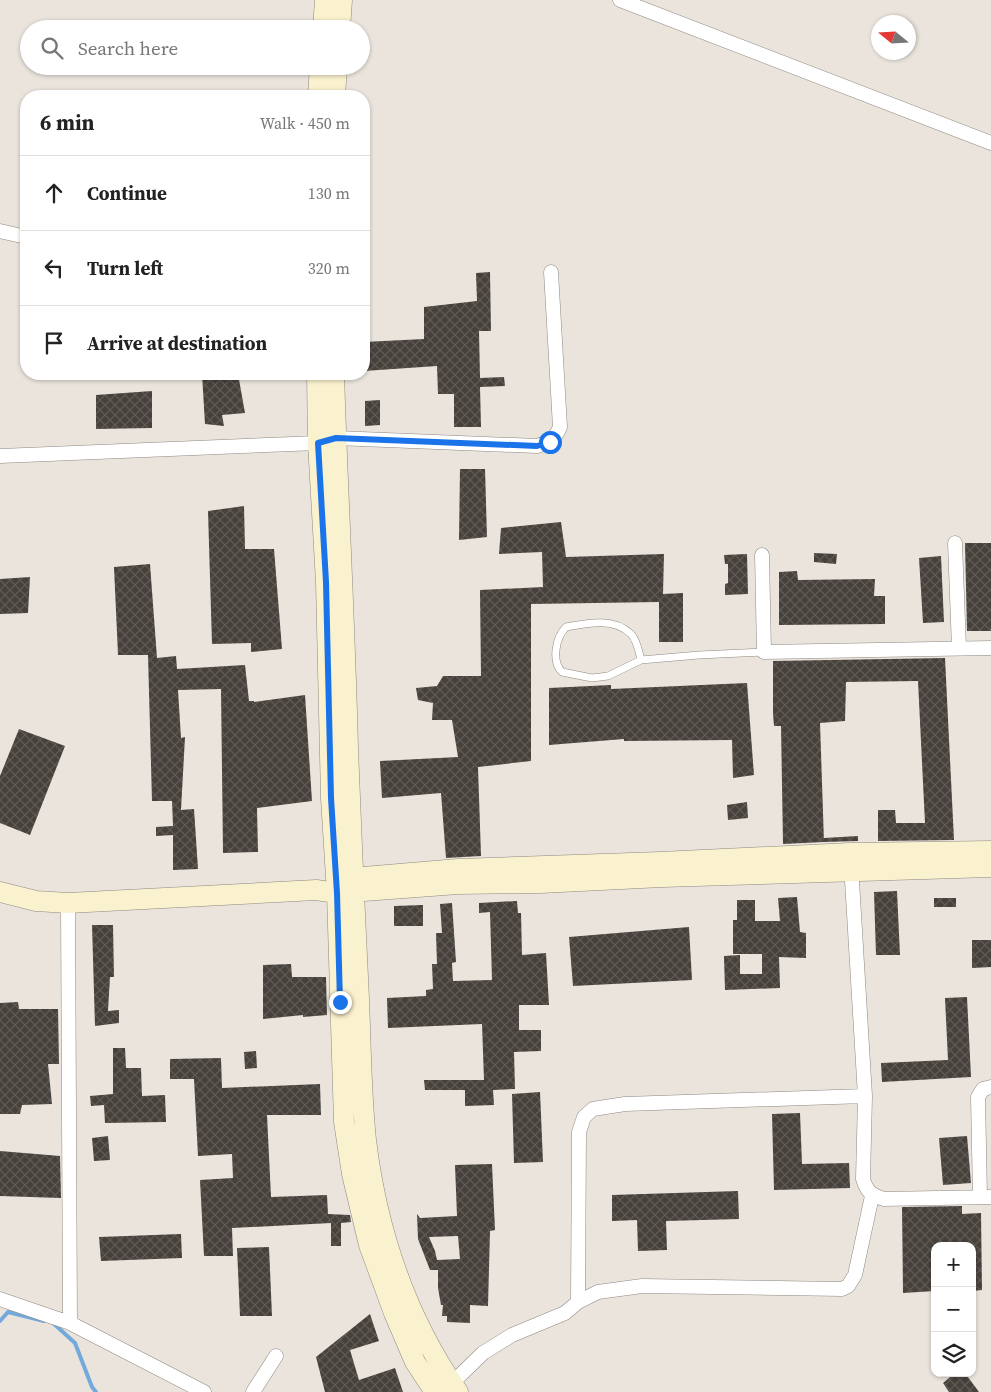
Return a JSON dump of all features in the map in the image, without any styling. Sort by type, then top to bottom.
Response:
[{"type":"street","points":[[324,20],[325,0]]},
{"type":"street","points":[[341,20],[342,0]]},
{"type":"street","points":[[620,0],[991,143]]},
{"type":"street","points":[[318,90],[319,75]]},
{"type":"street","points":[[335,90],[336,75]]},
{"type":"street","points":[[0,231],[20,236]]},
{"type":"street","points":[[0,456],[327,440],[537,446],[550,442],[555,438],[560,427],[551,272]]},
{"type":"street","points":[[318,380],[327,440],[345,618],[345,886],[366,1138],[372,1182],[394,1268],[414,1318],[447,1390],[483,1353],[512,1334],[565,1313],[578,1302],[598,1292],[642,1286],[842,1289],[848,1286],[855,1275],[872,1196]]},
{"type":"street","points":[[327,440],[333,380]]},
{"type":"street","points":[[955,543],[959,648]]},
{"type":"street","points":[[762,555],[764,652],[991,648]]},
{"type":"street","points":[[0,892],[36,901],[68,903],[316,890],[458,876],[540,875],[965,859],[991,851]]},
{"type":"street","points":[[965,859],[991,867]]},
{"type":"street","points":[[851,862],[865,1096],[863,1179],[866,1189],[872,1196],[884,1199],[986,1197],[978,1097],[983,1089],[991,1087]]},
{"type":"street","points":[[68,903],[70,1323]]},
{"type":"street","points":[[578,1302],[579,1132],[584,1117],[593,1109],[625,1104],[865,1096]]},
{"type":"street","points":[[0,1299],[70,1323],[204,1392]]},
{"type":"street","points":[[253,1392],[276,1356]]},
{"type":"lane","points":[[641,660],[632,635],[610,624],[591,622],[566,627],[560,635],[557,645],[556,663],[562,672],[592,678],[608,676],[641,660],[764,652]]},
{"type":"building","points":[[490,272],[491,331],[479,331],[480,378],[504,377],[505,386],[480,387],[481,427],[454,427],[454,394],[438,394],[437,366],[370,371],[370,342],[424,339],[424,307],[477,301],[476,273]]},
{"type":"building","points":[[202,380],[239,380],[245,413],[222,415],[224,426],[205,424]]},
{"type":"building","points":[[152,391],[152,428],[96,429],[96,395]]},
{"type":"building","points":[[380,400],[380,425],[365,426],[365,401]]},
{"type":"building","points":[[460,469],[485,469],[487,537],[459,540]]},
{"type":"building","points":[[244,506],[245,549],[274,549],[282,649],[251,652],[251,643],[212,644],[208,511]]},
{"type":"building","points":[[561,522],[566,557],[664,554],[663,594],[683,593],[683,642],[659,642],[659,602],[531,604],[531,761],[478,767],[481,856],[446,858],[441,793],[382,798],[380,761],[458,757],[452,720],[432,720],[433,703],[418,700],[416,688],[437,686],[443,676],[481,676],[480,590],[543,587],[542,552],[499,554],[501,528]]},
{"type":"building","points":[[965,543],[991,543],[991,631],[967,631]]},
{"type":"building","points":[[814,553],[837,554],[836,564],[814,562]]},
{"type":"building","points":[[747,554],[748,594],[725,595],[725,584],[728,583],[728,564],[725,564],[724,555]]},
{"type":"building","points":[[941,556],[944,622],[923,623],[919,558]]},
{"type":"building","points":[[150,564],[157,658],[176,656],[177,669],[245,665],[249,701],[254,702],[305,695],[312,801],[257,808],[258,852],[223,853],[221,689],[178,690],[181,738],[185,737],[181,810],[194,809],[198,869],[173,870],[173,835],[156,836],[156,827],[173,826],[172,801],[152,801],[148,655],[118,655],[114,567]]},
{"type":"building","points":[[797,571],[798,580],[875,579],[874,596],[885,596],[885,624],[779,625],[779,572]]},
{"type":"building","points":[[30,577],[28,613],[0,614],[0,579]]},
{"type":"building","points":[[945,658],[954,840],[878,841],[878,810],[895,810],[896,823],[925,823],[918,681],[846,682],[845,721],[820,723],[824,842],[783,844],[781,726],[774,726],[773,661]]},
{"type":"building","points":[[747,683],[754,775],[733,778],[732,740],[624,741],[624,739],[549,745],[549,688],[611,685],[611,689]]},
{"type":"building","points":[[19,729],[65,746],[30,835],[0,823],[0,776]]},
{"type":"building","points":[[747,802],[748,818],[728,820],[727,805]]},
{"type":"building","points":[[858,836],[858,841],[824,842],[824,838]]},
{"type":"building","points":[[897,891],[900,955],[876,955],[874,892]]},
{"type":"building","points":[[797,897],[800,932],[806,933],[806,958],[779,957],[780,988],[725,990],[724,956],[740,955],[740,974],[762,974],[762,954],[733,954],[733,920],[737,920],[737,900],[755,900],[755,921],[780,921],[778,898]]},
{"type":"building","points":[[934,898],[956,898],[956,907],[934,907]]},
{"type":"building","points":[[517,901],[518,913],[521,913],[522,955],[546,953],[549,1005],[519,1005],[519,1030],[541,1030],[541,1051],[514,1052],[515,1089],[493,1090],[494,1105],[465,1106],[465,1090],[425,1090],[424,1080],[484,1080],[482,1024],[388,1028],[387,998],[426,996],[426,990],[433,989],[432,964],[437,964],[436,933],[442,933],[440,904],[452,903],[456,962],[452,963],[453,981],[492,980],[490,912],[479,913],[479,903]]},
{"type":"building","points":[[423,905],[423,926],[394,926],[394,906]]},
{"type":"building","points":[[92,925],[113,925],[114,977],[110,977],[108,1011],[119,1010],[119,1023],[95,1026]]},
{"type":"building","points":[[689,927],[692,980],[573,986],[569,937]]},
{"type":"building","points":[[972,940],[991,940],[991,967],[972,968]]},
{"type":"building","points":[[291,964],[292,977],[326,977],[327,1015],[263,1019],[263,965]]},
{"type":"building","points":[[967,997],[971,1077],[882,1082],[881,1063],[948,1060],[945,998]]},
{"type":"building","points":[[18,1002],[19,1009],[58,1009],[59,1064],[48,1064],[52,1104],[22,1105],[20,1114],[0,1114],[0,1003]]},
{"type":"building","points":[[113,1048],[125,1048],[126,1068],[141,1068],[142,1096],[165,1095],[166,1122],[105,1123],[104,1105],[91,1106],[90,1096],[113,1094]]},
{"type":"building","points":[[256,1051],[257,1068],[245,1069],[244,1052]]},
{"type":"building","points":[[221,1058],[222,1088],[320,1084],[321,1115],[267,1115],[271,1197],[327,1195],[328,1214],[350,1215],[351,1222],[341,1223],[341,1246],[331,1246],[331,1223],[232,1228],[233,1256],[204,1256],[200,1180],[233,1178],[232,1154],[198,1156],[194,1079],[170,1079],[170,1059]]},
{"type":"building","points":[[540,1092],[543,1162],[514,1163],[512,1094]]},
{"type":"building","points":[[800,1113],[802,1164],[849,1163],[850,1188],[774,1190],[772,1114]]},
{"type":"building","points":[[108,1136],[110,1160],[94,1161],[92,1138]]},
{"type":"building","points":[[967,1136],[971,1183],[943,1185],[939,1138]]},
{"type":"building","points":[[0,1151],[60,1156],[61,1198],[0,1196]]},
{"type":"building","points":[[492,1164],[495,1230],[490,1231],[488,1306],[470,1305],[470,1323],[447,1322],[447,1316],[442,1316],[443,1305],[441,1305],[438,1288],[438,1270],[430,1270],[418,1239],[417,1214],[420,1218],[457,1216],[455,1165]],"holes":[[[458,1236],[460,1259],[437,1260],[429,1237]]]},
{"type":"building","points":[[738,1191],[739,1219],[666,1221],[667,1250],[638,1251],[637,1220],[612,1221],[612,1195]]},
{"type":"building","points":[[962,1206],[962,1214],[981,1213],[982,1290],[976,1291],[976,1242],[931,1242],[931,1291],[903,1293],[902,1207]]},
{"type":"building","points":[[181,1234],[182,1258],[101,1261],[99,1237]]},
{"type":"building","points":[[269,1247],[272,1316],[240,1316],[237,1248]]},
{"type":"building","points":[[370,1314],[379,1341],[350,1350],[359,1380],[395,1368],[403,1392],[325,1392],[316,1357]]},
{"type":"building","points":[[950,1377],[968,1377],[979,1392],[949,1392],[943,1383]]},
{"type":"waterway","points":[[0,1321],[8,1312],[44,1321]]},
{"type":"waterway","points":[[53,1323],[75,1343],[92,1387],[96,1392]]},
{"type":"route","points":[[340,1002],[337,893],[331,798],[326,582],[318,443],[336,438],[537,446],[550,442]]}]
